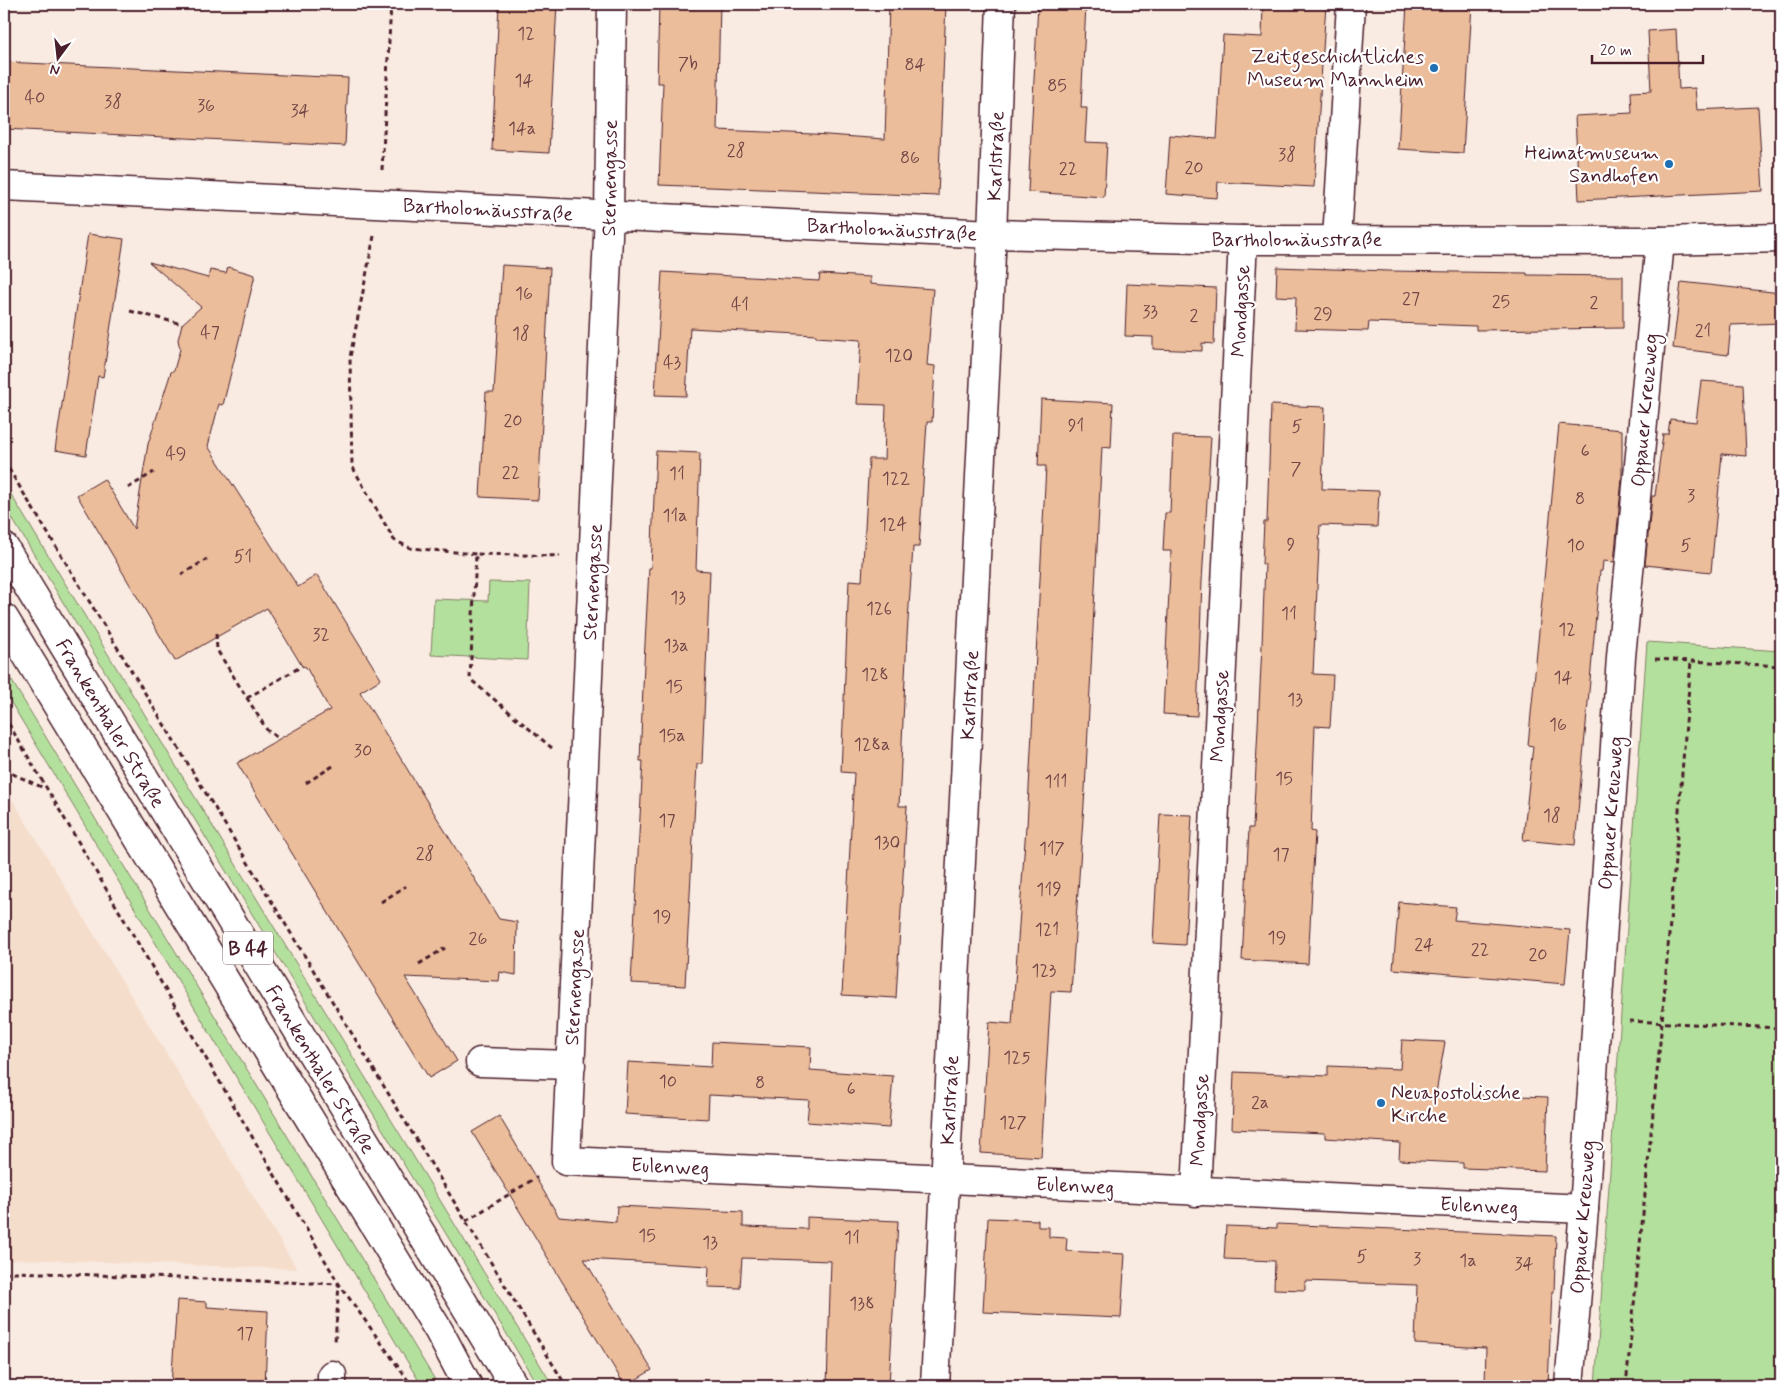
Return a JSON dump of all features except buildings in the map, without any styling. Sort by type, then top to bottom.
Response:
[{"type":"street","name":"Sternengasse","points":[[566,1161],[609,214],[612,4]]},
{"type":"street","name":"Karlstraße","points":[[935,1386],[992,234],[1001,4]]},
{"type":"street","points":[[1337,240],[1351,4]]},
{"type":"street","name":"Bartholomäusstraße","points":[[4,186],[992,234],[1243,240],[1660,241],[1781,238]]},
{"type":"street","name":"Mondgasse","points":[[1196,1192],[1243,240]]},
{"type":"street","name":"Oppauer Kreuzweg","points":[[1569,1386],[1584,1209],[1621,657],[1660,241]]},
{"type":"street","name":"Frankenthaler Straße","points":[[4,547],[514,1386]]},
{"type":"street","name":"Frankenthaler Straße","points":[[4,618],[439,1330],[468,1386]]},
{"type":"street","points":[[480,1062],[570,1065]]},
{"type":"street","name":"Eulenweg","points":[[566,1161],[1584,1209]]},
{"type":"path","points":[[391,4],[380,203],[350,357],[352,466],[394,540],[410,548],[476,554],[593,557]]},
{"type":"path","points":[[130,311],[182,324]]},
{"type":"path","points":[[4,461],[566,1386]]},
{"type":"path","points":[[128,488],[154,472]]},
{"type":"path","points":[[476,554],[470,679],[564,759],[584,761]]},
{"type":"path","points":[[181,575],[207,559]]},
{"type":"path","points":[[216,634],[217,650],[267,730],[279,739]]},
{"type":"path","points":[[1621,657],[1781,666]]},
{"type":"path","points":[[1626,1386],[1662,1022],[1691,661]]},
{"type":"path","points":[[247,698],[302,666]]},
{"type":"path","points":[[4,716],[339,1284],[412,1386]]},
{"type":"path","points":[[306,783],[333,766]]},
{"type":"path","points":[[4,770],[46,788]]},
{"type":"path","points":[[381,902],[406,886]]},
{"type":"path","points":[[419,964],[445,948]]},
{"type":"path","points":[[1596,1020],[1781,1028]]},
{"type":"path","points":[[466,1221],[548,1170],[566,1161]]},
{"type":"path","points":[[4,1274],[15,1272],[339,1284]]},
{"type":"path","points":[[332,1381],[339,1284]]},
{"type":"shaded area","points":[[4,786],[297,1269],[19,1259],[4,1263]]},
{"type":"green space","points":[[4,483],[553,1386],[538,1386],[4,505]]},
{"type":"green space","points":[[489,582],[530,583],[527,660],[431,655],[434,599],[488,601]]},
{"type":"green space","points":[[1647,642],[1781,651],[1781,1386],[1595,1386]]},
{"type":"green space","points":[[4,668],[435,1380],[422,1386],[4,691]]},
{"type":"place","name":"Zeitgeschichtliches Museum Mannheim","points":[[1434,68]]},
{"type":"place","name":"Heimatmuseum Sandhofen","points":[[1669,164]]},
{"type":"place","name":"Neuapostolische Kirche","points":[[1381,1103]]}]
